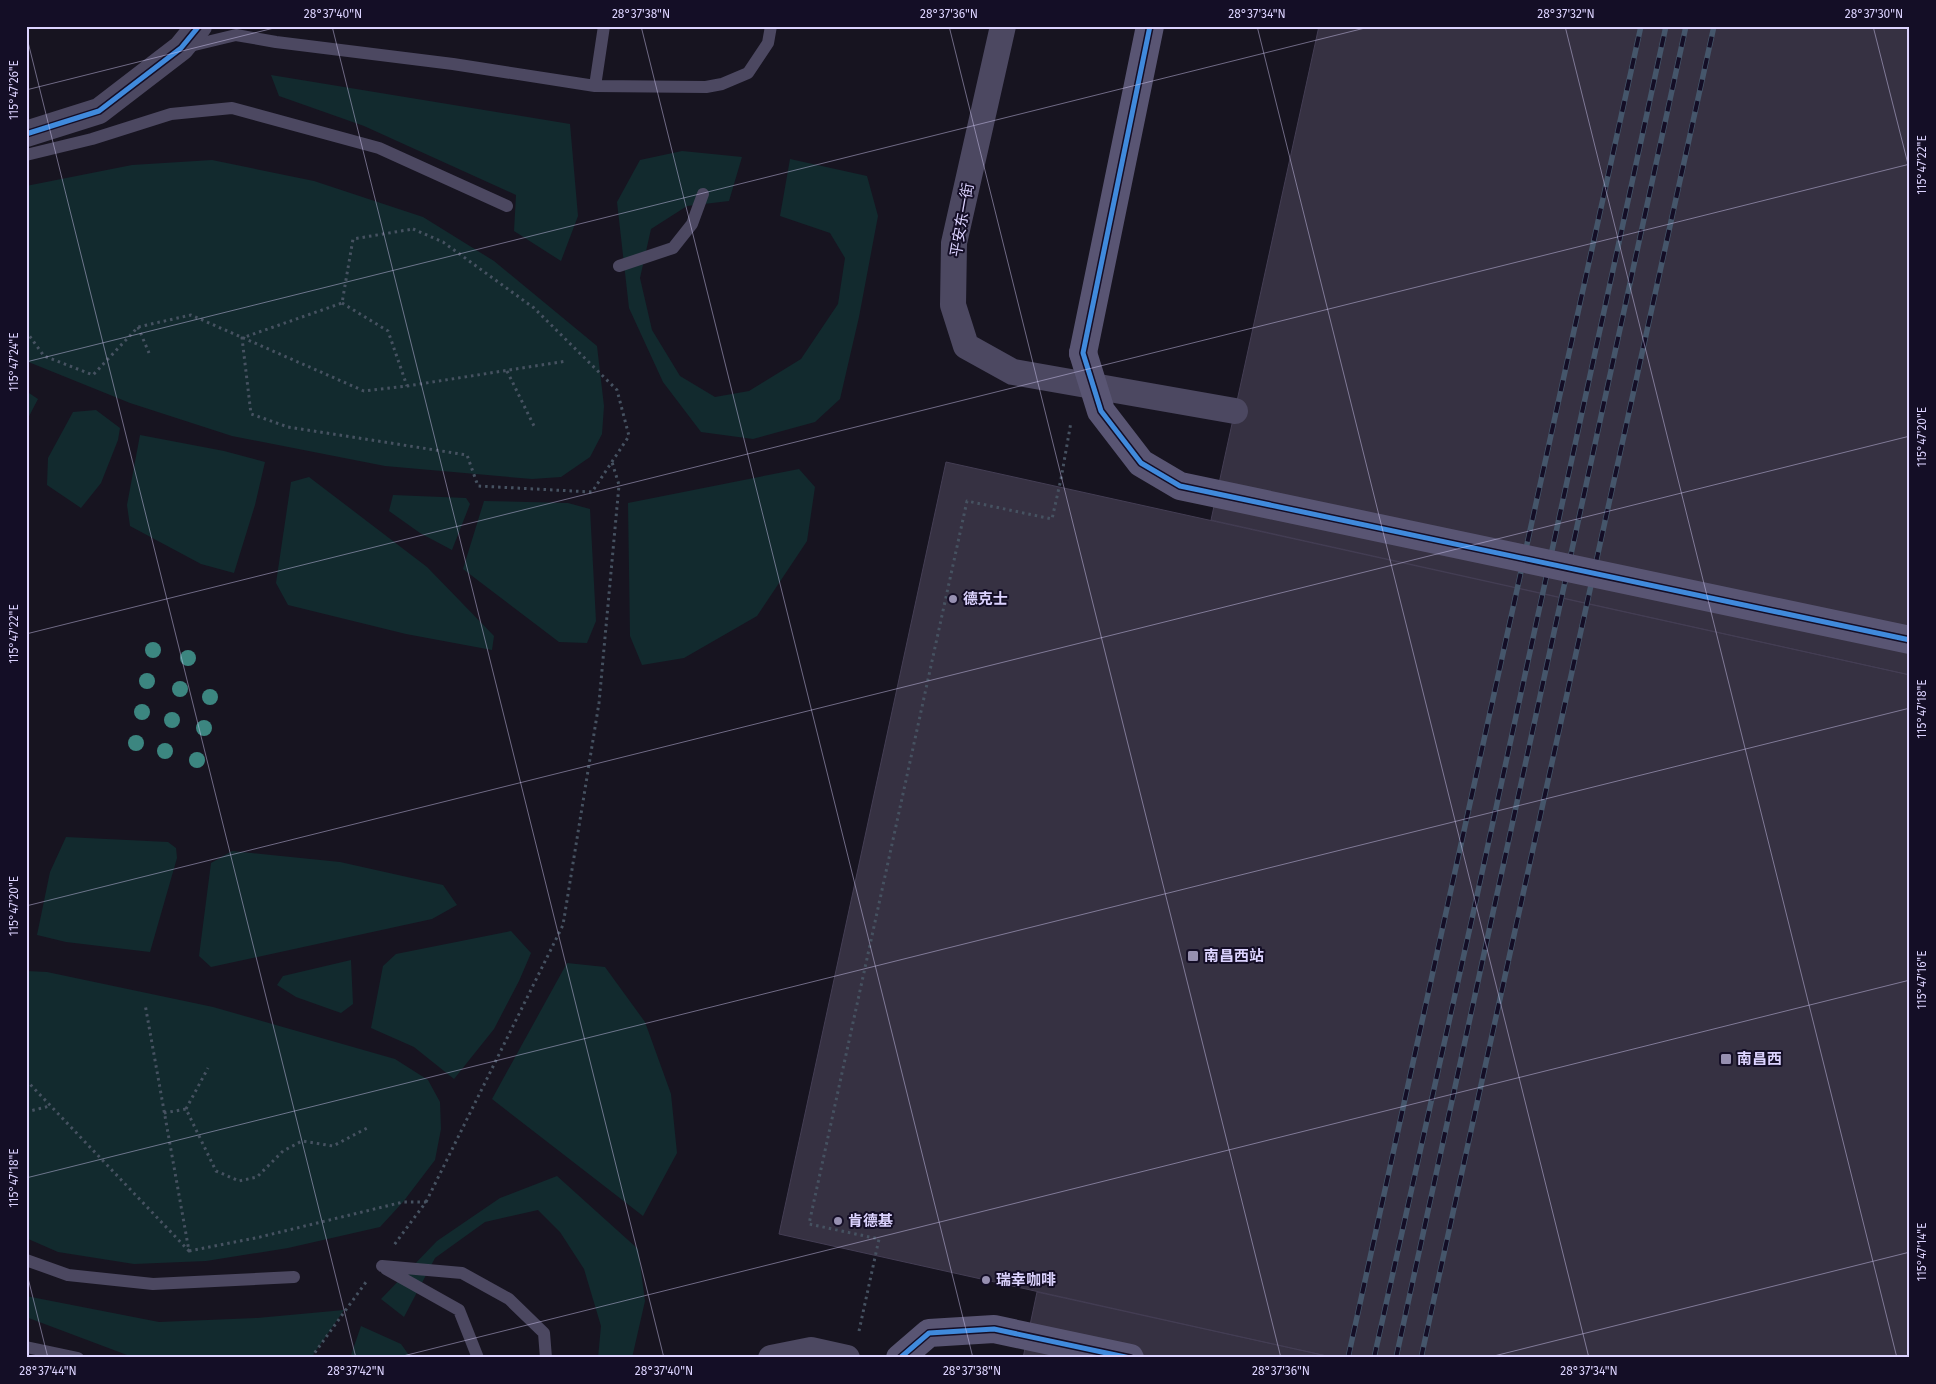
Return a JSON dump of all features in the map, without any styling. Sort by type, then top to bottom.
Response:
[{"type":"street","points":[[26,134],[100,111],[181,48],[199,26]]},
{"type":"street","name":"平安东一街","points":[[1003,26],[954,243],[953,305],[966,346],[1013,372],[1235,411]]},
{"type":"street","points":[[1150,26],[1083,352],[1101,411],[1141,463],[1180,486],[1910,640]]},
{"type":"street","points":[[900,1358],[929,1333],[994,1329],[1130,1358]]},
{"type":"street","points":[[771,1358],[811,1350],[847,1358]]},
{"type":"lane","points":[[595,86],[604,26]]},
{"type":"lane","points":[[181,48],[236,35],[276,42],[453,64],[595,86],[706,87],[722,84],[748,74],[768,42],[771,26]]},
{"type":"lane","points":[[26,155],[92,138],[171,114],[232,108],[379,148],[507,206]]},
{"type":"lane","points":[[619,266],[673,248],[692,224],[702,194]]},
{"type":"lane","points":[[26,1260],[68,1275],[153,1284],[294,1277]]},
{"type":"lane","points":[[478,1358],[459,1310],[382,1266],[462,1274],[509,1299],[544,1333],[546,1358]]},
{"type":"lane","points":[[26,1347],[78,1358]]},
{"type":"path","points":[[242,338],[251,414],[288,426],[466,455],[478,486],[592,492],[629,436],[617,390],[534,308],[443,242],[414,229],[353,239],[342,303]]},
{"type":"path","points":[[242,338],[342,303],[388,330],[407,386]]},
{"type":"path","points":[[26,331],[44,356],[93,375],[138,327],[191,315],[364,391],[567,361]]},
{"type":"path","points":[[138,327],[149,353]]},
{"type":"path","points":[[507,371],[534,426]]},
{"type":"path","points":[[426,1202],[563,925],[599,703],[619,485],[612,462]]},
{"type":"path","points":[[860,1327],[879,1239],[809,1224],[966,501],[1052,519],[1061,479]]},
{"type":"path","points":[[145,1004],[189,1252]]},
{"type":"path","points":[[186,1109],[208,1068]]},
{"type":"path","points":[[26,1080],[189,1252]]},
{"type":"path","points":[[26,1112],[50,1105]]},
{"type":"path","points":[[164,1113],[186,1109]]},
{"type":"path","points":[[186,1109],[216,1171],[239,1181],[257,1177],[283,1151],[302,1140],[333,1146],[369,1127]]},
{"type":"path","points":[[189,1252],[260,1237],[403,1202]]},
{"type":"green space","points":[[271,75],[570,124],[578,216],[561,261],[514,231],[516,195],[364,126],[279,96]]},
{"type":"green space","points":[[682,151],[742,157],[729,201],[687,206],[651,229],[640,278],[652,330],[680,376],[715,397],[749,391],[801,359],[838,304],[845,258],[830,233],[780,216],[790,159],[867,176],[878,216],[859,317],[840,399],[815,422],[753,439],[701,432],[663,382],[629,308],[617,202],[640,160]]},
{"type":"green space","points":[[212,160],[314,181],[423,217],[494,261],[597,346],[604,406],[602,434],[590,457],[561,477],[532,479],[385,466],[232,436],[130,403],[26,361],[26,186],[132,165]]},
{"type":"green space","points":[[26,391],[38,399],[26,422]]},
{"type":"green space","points":[[96,410],[120,428],[118,440],[101,483],[81,508],[47,485],[48,458],[73,412]]},
{"type":"green space","points":[[140,435],[224,451],[265,462],[255,505],[234,573],[201,564],[130,526],[127,505]]},
{"type":"green space","points":[[799,469],[815,487],[807,541],[757,616],[684,658],[642,665],[630,636],[628,503]]},
{"type":"green space","points":[[309,477],[427,567],[494,636],[492,650],[406,634],[288,605],[276,583],[291,482]]},
{"type":"green space","points":[[393,495],[466,498],[470,504],[452,550],[420,533],[389,511]]},
{"type":"green space","points":[[484,501],[568,503],[590,509],[596,621],[587,643],[559,642],[463,569]]},
{"type":"green space","points":[[66,837],[168,842],[176,848],[177,858],[150,952],[66,942],[37,935],[50,872]]},
{"type":"green space","points":[[232,851],[340,862],[443,885],[457,905],[432,919],[211,967],[199,956],[211,863]]},
{"type":"green space","points":[[511,931],[531,953],[494,1029],[454,1079],[414,1047],[371,1028],[383,966],[396,954]]},
{"type":"green space","points":[[351,960],[353,1004],[341,1013],[296,997],[277,985],[283,976]]},
{"type":"green space","points":[[567,963],[605,967],[645,1022],[671,1094],[677,1153],[643,1216],[492,1099]]},
{"type":"green space","points":[[26,971],[47,972],[213,1007],[395,1059],[428,1080],[440,1102],[441,1129],[435,1160],[403,1202],[380,1227],[288,1248],[206,1261],[134,1264],[58,1252],[26,1238]]},
{"type":"green space","points":[[557,1176],[638,1249],[645,1301],[632,1358],[598,1358],[601,1326],[584,1269],[560,1232],[538,1210],[485,1222],[435,1258],[404,1317],[381,1299],[437,1241],[500,1198]]},
{"type":"green space","points":[[26,1296],[159,1322],[257,1318],[344,1310],[311,1358],[135,1358],[26,1317]]},
{"type":"green space","points":[[361,1326],[401,1344],[411,1358],[350,1358]]},
{"type":"building","points":[[1319,26],[1910,26],[1910,675],[1211,520]]},
{"type":"building","name":"南昌西站","points":[[946,462],[1910,675],[1910,1358],[1336,1358],[779,1234]]},
{"type":"building","points":[[1037,1292],[1336,1358],[1023,1358]]},
{"type":"railway","points":[[1348,1358],[1641,26]]},
{"type":"railway","points":[[1374,1358],[1473,914],[1666,26]]},
{"type":"railway","points":[[1396,1358],[1686,26]]},
{"type":"railway","points":[[1421,1358],[1714,26]]},
{"type":"cycle path","points":[[26,134],[99,111],[181,48],[199,26]]},
{"type":"cycle path","points":[[1150,26],[1083,353],[1101,411],[1141,463],[1180,486],[1910,640]]},
{"type":"cycle path","points":[[900,1358],[929,1333],[994,1329],[1130,1358]]},
{"type":"place","name":"德克士","points":[[953,599]]},
{"type":"place","name":"南昌西站","points":[[1193,956]]},
{"type":"place","name":"南昌西","points":[[1726,1059]]},
{"type":"place","name":"肯德基","points":[[838,1221]]},
{"type":"place","name":"瑞幸咖啡","points":[[986,1280]]}]
